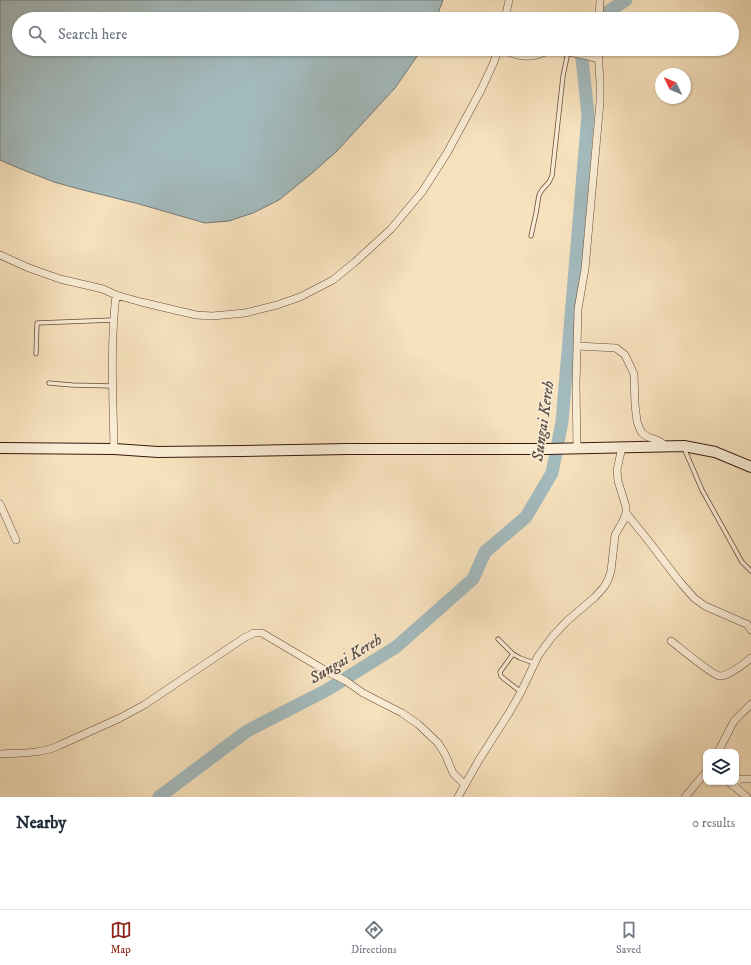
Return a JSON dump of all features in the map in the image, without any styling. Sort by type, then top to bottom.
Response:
[{"type":"street","points":[[507,12],[509,0]]},
{"type":"street","points":[[600,0],[600,12]]},
{"type":"street","points":[[0,254],[29,268],[60,279],[103,289],[116,295],[141,302],[196,315],[212,316],[245,313],[285,303],[333,280],[391,229],[422,192],[432,177],[481,90],[496,56]]},
{"type":"street","points":[[577,448],[576,385],[578,309],[585,269],[600,102],[598,58],[590,56]]},
{"type":"street","points":[[114,449],[112,386],[116,295]]},
{"type":"street","points":[[577,346],[616,348],[625,355],[634,374],[635,405],[639,427],[642,433],[648,437],[668,446]]},
{"type":"street","points":[[0,448],[114,449],[158,452],[356,448],[548,449],[684,446],[715,452],[751,467]]},
{"type":"street","points":[[458,797],[479,760],[502,726],[521,692],[538,656],[552,637],[567,621],[592,599],[606,584],[611,572],[615,536],[626,513],[626,507],[618,481],[617,470],[622,447]]},
{"type":"street","points":[[0,504],[16,540]]},
{"type":"street","points":[[626,513],[694,598],[705,606],[747,624],[751,630]]},
{"type":"street","points":[[0,754],[52,749],[120,718],[160,695],[244,638],[254,633],[262,633],[422,726],[438,743],[447,758],[453,773],[465,785]]},
{"type":"street","points":[[671,641],[719,676],[736,670],[751,658]]},
{"type":"street","points":[[720,749],[734,721],[751,704]]},
{"type":"street","points":[[685,797],[703,776]]},
{"type":"street","points":[[739,780],[751,779]]},
{"type":"street","points":[[732,785],[747,797]]},
{"type":"lane","points":[[531,236],[539,195],[552,176],[563,76],[567,56]]},
{"type":"lane","points":[[36,354],[38,323],[114,320]]},
{"type":"lane","points":[[49,383],[112,386]]},
{"type":"lane","points":[[684,446],[702,490],[742,562],[751,571]]},
{"type":"lane","points":[[498,639],[513,654],[534,663]]},
{"type":"lane","points":[[513,654],[500,672],[503,678],[521,692]]},
{"type":"water","points":[[0,0],[443,0],[439,12],[12,12],[12,56],[417,56],[395,88],[337,151],[279,200],[253,213],[229,221],[205,223],[54,182],[0,160]]},
{"type":"waterway","name":"Sungai Kereh","points":[[608,12],[626,0]]},
{"type":"waterway","name":"Sungai Kereh","points":[[159,797],[247,731],[327,690],[396,647],[473,579],[485,552],[526,517],[552,473],[562,422],[588,115],[582,56]]}]
